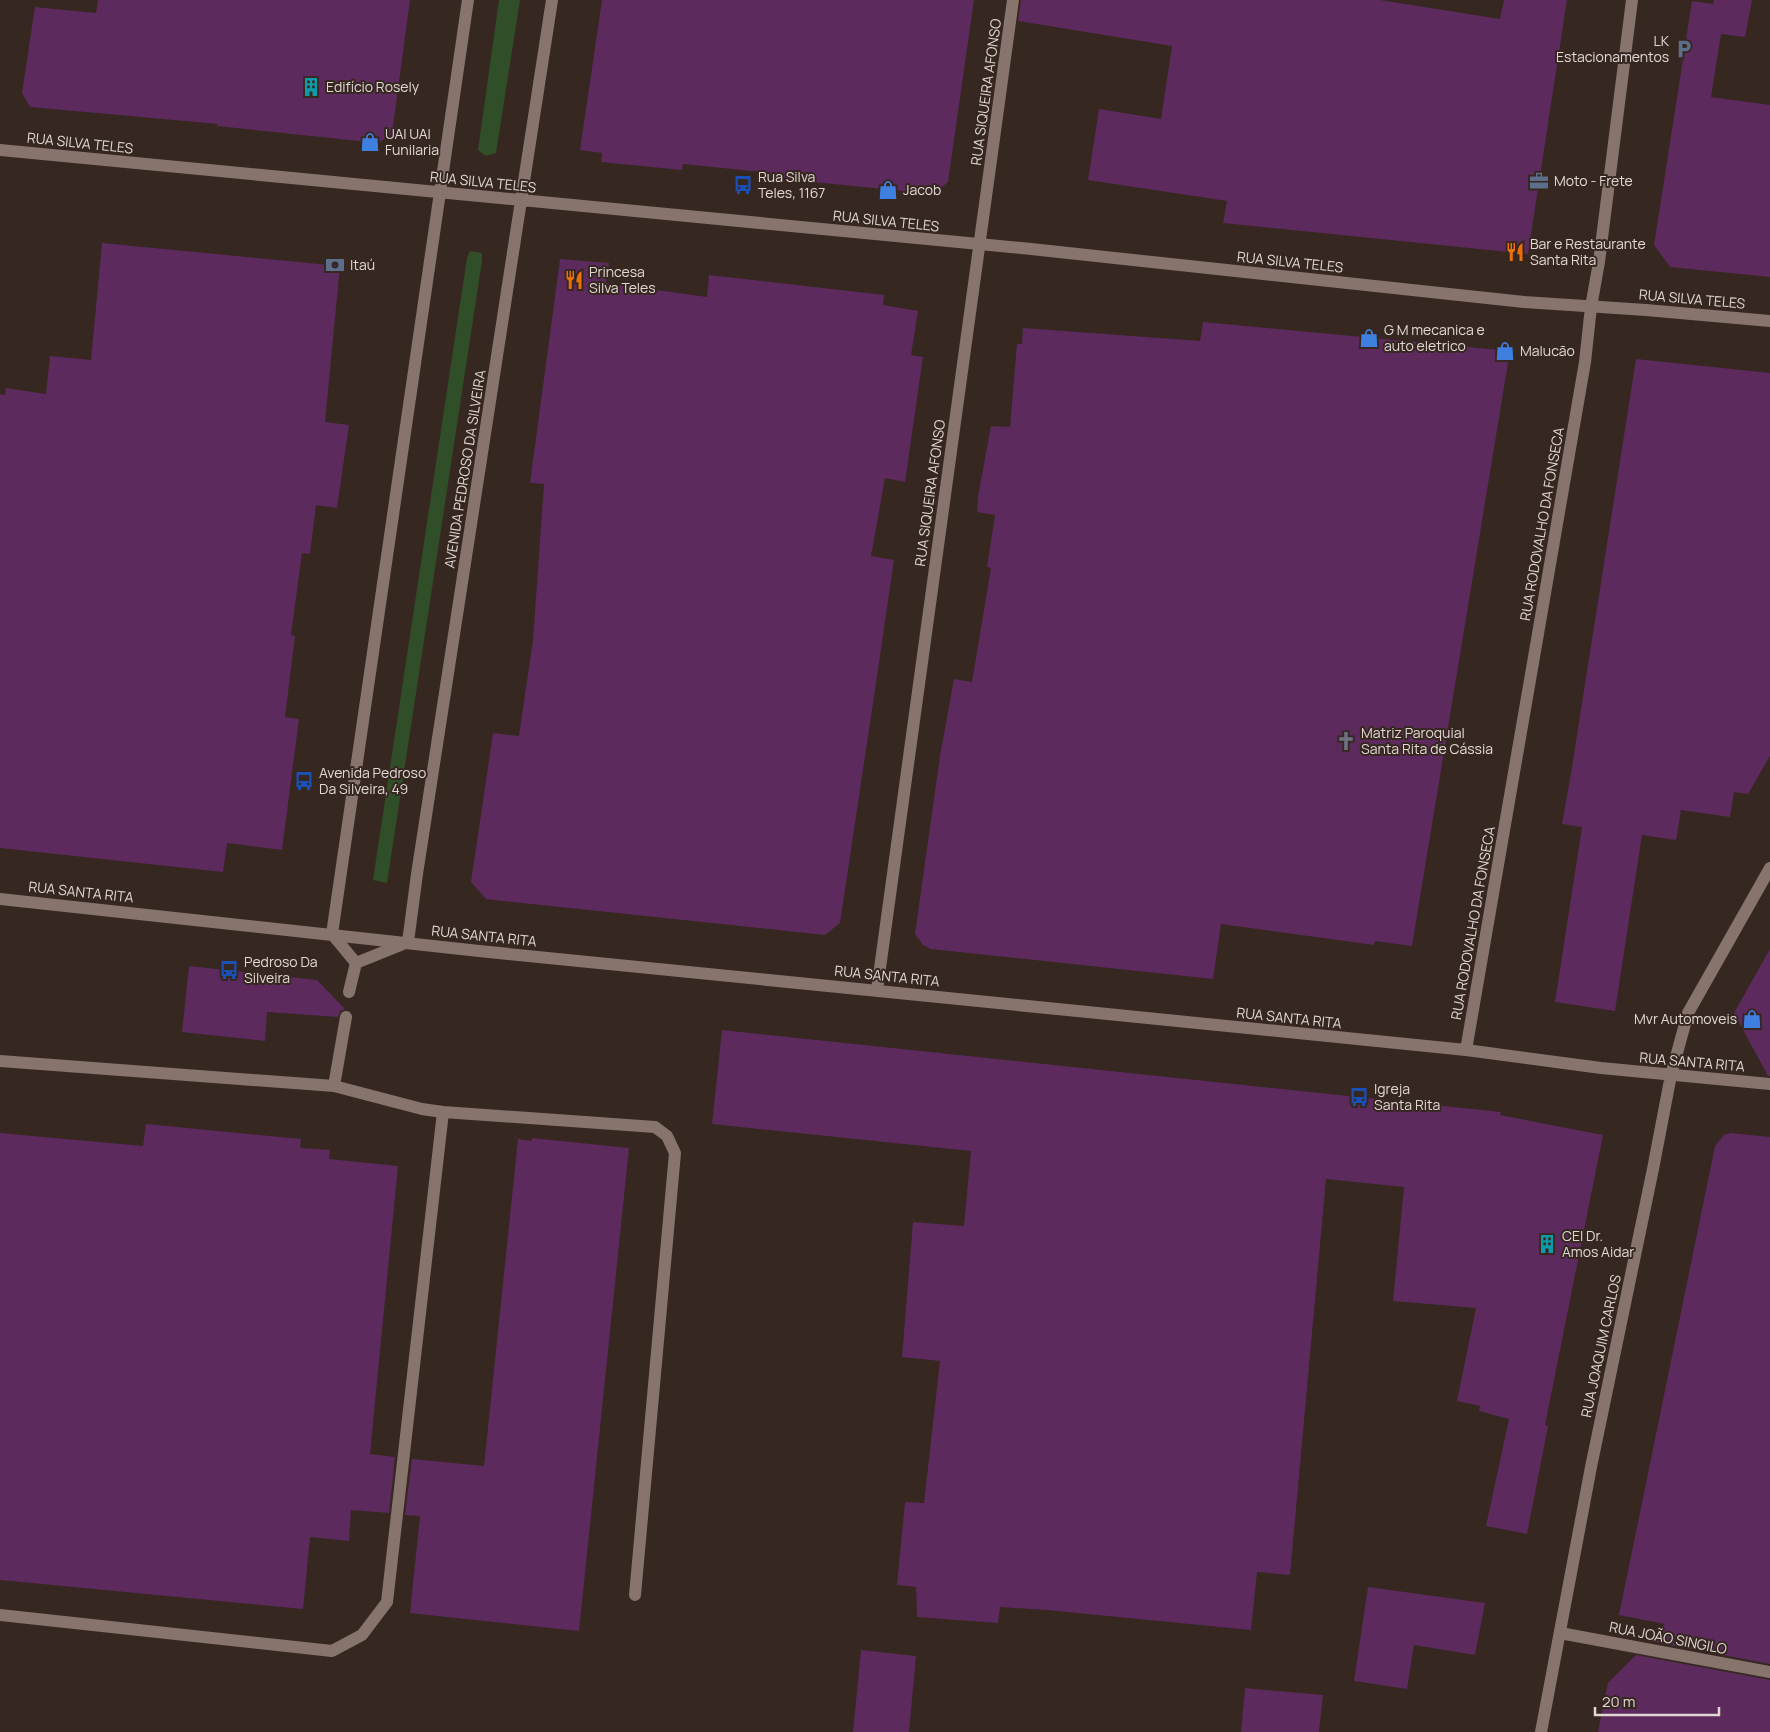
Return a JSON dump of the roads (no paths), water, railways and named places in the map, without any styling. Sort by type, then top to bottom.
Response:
[{"type":"main road","points":[[356,963],[332,934],[468,0]]},
{"type":"main road","name":"AVENIDA PEDROSO DA SILVEIRA","points":[[408,942],[552,0]]},
{"type":"main road","name":"RUA SIQUEIRA AFONSO","points":[[877,990],[1013,0]]},
{"type":"main road","name":"RUA RODOVALHO DA FONSECA","points":[[1466,1050],[1585,362],[1590,307],[1599,262],[1632,0]]},
{"type":"main road","name":"RUA SILVA TELES","points":[[0,150],[980,245],[1524,302],[1770,321]]},
{"type":"main road","name":"RUA JOAQUIM CARLOS","points":[[1541,1732],[1591,1467],[1671,1075],[1688,1013],[1770,868]]},
{"type":"main road","name":"RUA SANTA RITA","points":[[0,899],[479,951],[1466,1050],[1601,1068],[1770,1084]]},
{"type":"main road","points":[[356,963],[408,942]]},
{"type":"main road","points":[[349,992],[356,963]]},
{"type":"main road","points":[[334,1086],[346,1018]]},
{"type":"main road","points":[[0,1061],[334,1086],[422,1109],[655,1127],[667,1136],[674,1153],[635,1595]]},
{"type":"main road","points":[[0,1615],[332,1651],[362,1635],[387,1602],[443,1112]]},
{"type":"main road","name":"RUA JOÃO SINGILO","points":[[1560,1633],[1770,1672]]},
{"type":"place","name":"LK Estacionamentos","points":[[1684,49]]},
{"type":"place","name":"Edifício Rosely","points":[[311,87]]},
{"type":"place","name":"UAI UAI Funilaria","points":[[370,142]]},
{"type":"place","name":"Moto - Frete","points":[[1539,181]]},
{"type":"place","name":"Rua Silva Teles, 1167","points":[[743,185]]},
{"type":"place","name":"Jacob","points":[[888,190]]},
{"type":"place","name":"Bar e Restaurante Santa Rita","points":[[1515,252]]},
{"type":"place","name":"Itaú","points":[[335,265]]},
{"type":"place","name":"Princesa Silva Teles","points":[[574,280]]},
{"type":"place","name":"G M mecanica e auto eletrico","points":[[1369,338]]},
{"type":"place","name":"Malucão","points":[[1505,351]]},
{"type":"place","name":"Matriz Paroquial Santa Rita de Cássia","points":[[1346,741]]},
{"type":"place","name":"Avenida Pedroso Da Silveira, 49","points":[[304,781]]},
{"type":"place","name":"Pedroso Da Silveira","points":[[229,970]]},
{"type":"place","name":"Mvr Automoveis","points":[[1752,1019]]},
{"type":"place","name":"Igreja Santa Rita","points":[[1359,1097]]},
{"type":"place","name":"CEI Dr. Amos Aidar","points":[[1547,1244]]}]
